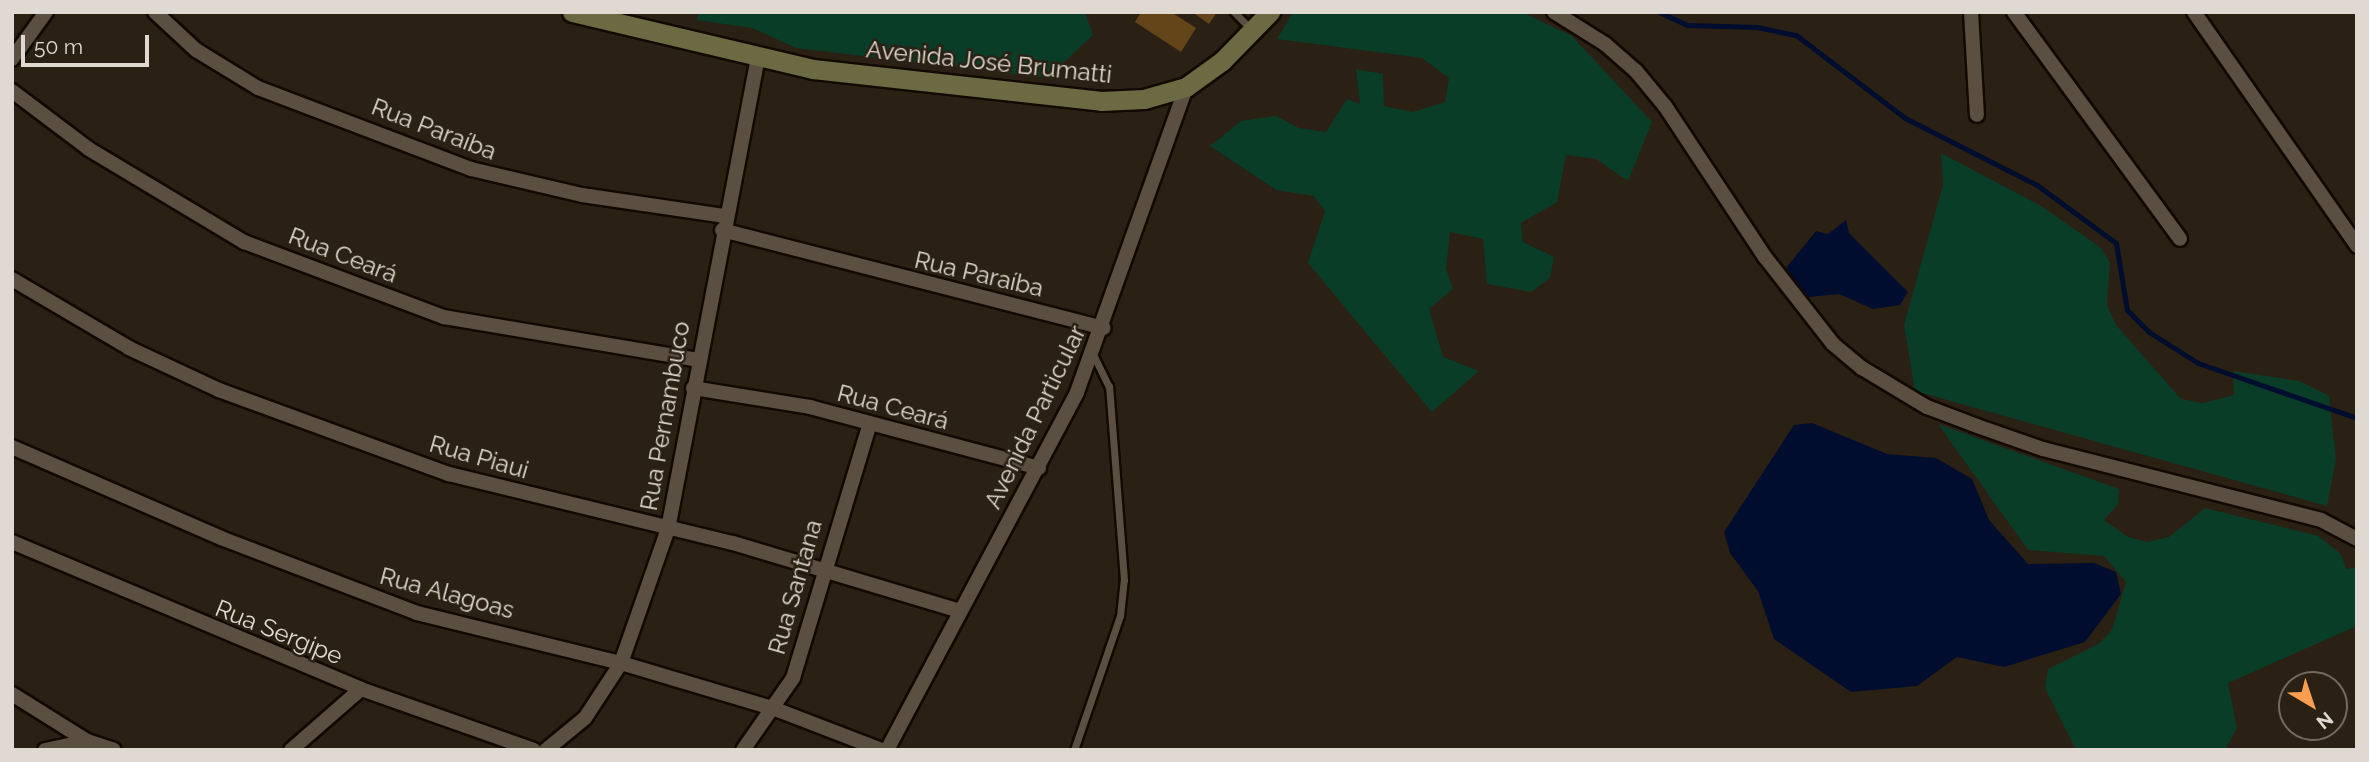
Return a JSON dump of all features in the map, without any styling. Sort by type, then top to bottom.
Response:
[{"type":"main road","name":"Avenida José Brumatti","points":[[572,12],[758,58],[1101,101],[1143,99],[1186,87],[1255,32],[1270,12]]},
{"type":"street","points":[[12,59],[46,12]]},
{"type":"street","name":"Rua Paraíba","points":[[155,12],[196,50],[258,88],[471,169],[582,195],[724,223],[1104,328]]},
{"type":"street","points":[[1554,12],[1605,44],[1636,72],[1802,306],[1833,344],[1884,382],[1927,407],[2043,449],[2321,520],[2357,539]]},
{"type":"street","points":[[1971,12],[1977,115]]},
{"type":"street","points":[[2014,12],[2180,239]]},
{"type":"street","points":[[2194,12],[2357,246]]},
{"type":"street","name":"Rua Pernambuco","points":[[546,750],[585,718],[621,663],[668,529],[724,223],[758,58]]},
{"type":"street","name":"Avenida Particular","points":[[887,750],[920,696],[959,611],[1039,468],[1093,354],[1186,87]]},
{"type":"street","name":"Rua Ceará","points":[[12,91],[100,156],[244,242],[444,317],[698,360]]},
{"type":"street","name":"Rua Piaui","points":[[12,278],[128,348],[219,390],[449,474],[822,568],[959,611]]},
{"type":"street","name":"Rua Ceará","points":[[693,388],[763,397],[1039,468]]},
{"type":"street","name":"Rua Santana","points":[[743,750],[775,709],[806,641],[822,568],[869,426]]},
{"type":"street","name":"Rua Alagoas","points":[[12,447],[377,599],[621,663],[775,709],[882,750]]},
{"type":"street","name":"Rua Sergipe","points":[[12,542],[361,689],[534,750]]},
{"type":"street","points":[[291,750],[361,689]]},
{"type":"street","points":[[12,694],[87,741],[114,750]]},
{"type":"street","points":[[45,750],[87,741]]},
{"type":"lane","points":[[1236,13],[1255,32]]},
{"type":"lane","points":[[1074,750],[1120,616],[1124,580],[1109,387],[1093,354]]},
{"type":"green space","points":[[699,12],[1085,12],[1093,35],[1047,78],[796,48],[752,28],[697,20]]},
{"type":"green space","points":[[1293,12],[1522,12],[1572,36],[1652,122],[1628,181],[1596,159],[1566,155],[1557,202],[1521,223],[1523,242],[1554,257],[1550,278],[1531,292],[1487,284],[1483,239],[1450,232],[1446,269],[1453,289],[1429,309],[1443,357],[1479,371],[1432,412],[1308,263],[1325,211],[1314,196],[1276,190],[1210,146],[1241,121],[1276,116],[1299,128],[1326,132],[1347,99],[1360,104],[1356,69],[1383,74],[1384,106],[1413,112],[1445,102],[1449,78],[1422,58],[1277,39]]},
{"type":"green space","points":[[1941,153],[2041,206],[2100,247],[2110,262],[2107,305],[2116,325],[2181,399],[2203,403],[2234,395],[2233,371],[2299,381],[2329,396],[2336,459],[2327,506],[1915,391],[1904,325],[1943,185]]},
{"type":"green space","points":[[1938,424],[2119,489],[2118,504],[2104,520],[2128,537],[2147,542],[2169,537],[2205,508],[2318,536],[2341,554],[2346,569],[2357,567],[2357,626],[2228,683],[2237,728],[2225,750],[2076,750],[2045,688],[2048,669],[2098,644],[2112,630],[2126,582],[2104,556],[2028,550]]},
{"type":"water","points":[[1846,220],[1849,233],[1908,292],[1900,305],[1873,309],[1839,294],[1808,297],[1786,268],[1816,231],[1828,234]]},
{"type":"water","points":[[1812,423],[1887,454],[1936,458],[1972,479],[1989,520],[2028,564],[2094,563],[2116,572],[2121,594],[2085,642],[2004,667],[1957,657],[1917,686],[1851,692],[1774,639],[1758,591],[1730,553],[1724,532],[1794,425]]},
{"type":"building","points":[[1141,12],[1171,12],[1196,28],[1181,52],[1135,22]]},
{"type":"building","points":[[1192,12],[1217,12],[1209,24]]},
{"type":"waterway","points":[[1659,12],[1687,25],[1757,27],[1796,35],[1905,118],[2037,185],[2116,243],[2127,310],[2149,332],[2198,363],[2357,418]]}]
